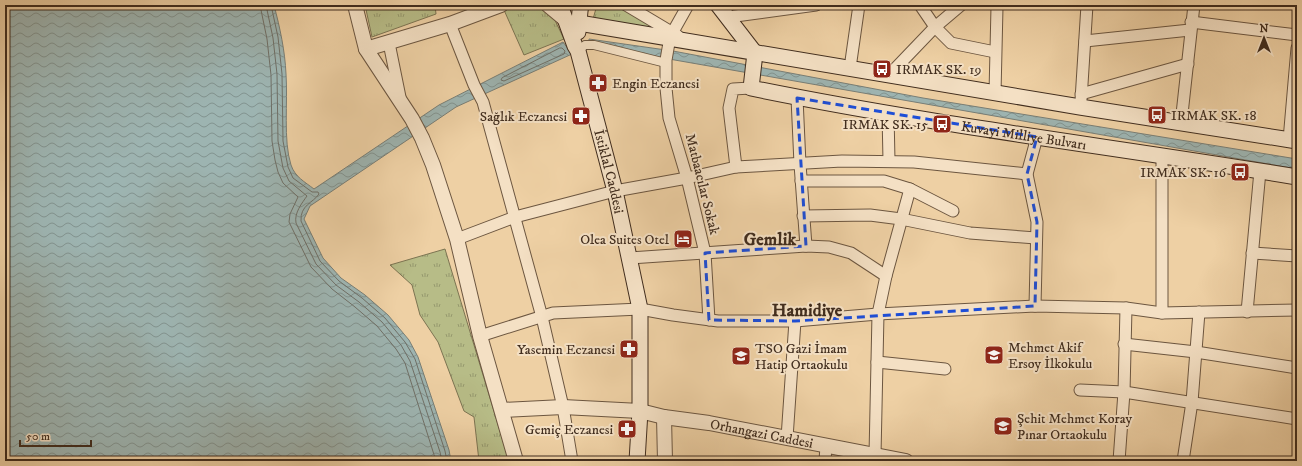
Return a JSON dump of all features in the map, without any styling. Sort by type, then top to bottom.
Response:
[{"type":"main road","name":"İstiklal Caddesi","points":[[560,5],[575,36],[615,191],[640,309],[640,411],[637,461]]},
{"type":"main road","points":[[581,5],[575,36],[850,68],[995,93],[1081,101],[1181,123],[1293,141]]},
{"type":"main road","points":[[718,5],[728,17],[755,58],[751,84]]},
{"type":"main road","name":"Kuvayi Milliye Bulvarı","points":[[751,84],[797,98],[1297,177]]},
{"type":"street","points":[[355,5],[366,49],[412,119],[422,138],[433,165],[457,239],[480,336],[516,461]]},
{"type":"street","points":[[548,5],[585,46],[671,46]]},
{"type":"street","points":[[626,5],[671,46]]},
{"type":"street","points":[[671,46],[688,5]]},
{"type":"street","points":[[728,17],[816,5]]},
{"type":"street","points":[[850,68],[859,5]]},
{"type":"street","points":[[920,5],[935,27],[951,43],[995,52]]},
{"type":"street","points":[[889,75],[935,27],[962,5]]},
{"type":"street","points":[[1087,5],[1081,101],[1188,64]]},
{"type":"street","points":[[1181,123],[1188,64],[1190,26],[1194,5]]},
{"type":"street","points":[[366,49],[450,24],[498,6]]},
{"type":"street","points":[[995,93],[995,52],[998,6]]},
{"type":"street","points":[[450,24],[474,85],[483,102],[542,317],[563,407],[572,461]]},
{"type":"street","points":[[1084,41],[1190,26],[1297,35]]},
{"type":"street","points":[[389,43],[401,102]]},
{"type":"street","name":"Matbaacılar Sokak","points":[[671,46],[666,88],[669,118],[687,178],[704,253],[709,320]]},
{"type":"street","points":[[1293,141],[1297,48]]},
{"type":"street","points":[[736,167],[729,108],[732,89],[751,84]]},
{"type":"street","points":[[797,98],[806,246]]},
{"type":"street","points":[[888,113],[889,161]]},
{"type":"street","points":[[1035,306],[1037,222],[1027,174],[1037,137]]},
{"type":"street","points":[[1162,156],[1162,313]]},
{"type":"street","points":[[457,239],[515,217],[615,191],[687,178],[736,167],[842,161],[889,161],[914,162],[1027,174]]},
{"type":"street","points":[[1247,312],[1260,171]]},
{"type":"street","points":[[801,181],[884,181],[910,189],[954,211]]},
{"type":"street","points":[[875,455],[878,314],[886,276],[910,189]]},
{"type":"street","points":[[803,216],[870,215],[970,233],[1036,238]]},
{"type":"street","points":[[630,258],[806,246],[829,247],[851,253],[886,276]]},
{"type":"street","points":[[1252,253],[1297,256]]},
{"type":"street","points":[[480,336],[553,314],[640,309],[709,320],[795,321],[878,314],[1035,306],[1126,308],[1162,313],[1297,310]]},
{"type":"street","points":[[1119,461],[1124,392],[1126,308]]},
{"type":"street","points":[[1183,461],[1192,402],[1199,312]]},
{"type":"street","points":[[788,438],[795,321]]},
{"type":"street","points":[[1124,344],[1196,352],[1297,368]]},
{"type":"street","points":[[877,362],[945,369]]},
{"type":"street","points":[[1080,390],[1124,392],[1297,419]]},
{"type":"street","name":"Orhangazi Caddesi","points":[[502,410],[563,407],[640,411],[906,461]]},
{"type":"street","points":[[664,416],[665,461]]},
{"type":"street","points":[[825,461],[826,446]]},
{"type":"highlighted area","points":[[797,98],[1037,137],[1027,174],[1037,222],[1035,306],[795,321],[709,320],[705,253],[806,246]]},
{"type":"green space","points":[[365,5],[435,5],[436,14],[372,37]]},
{"type":"green space","points":[[522,5],[542,5],[550,10],[564,39],[524,55],[504,10]]},
{"type":"green space","points":[[597,5],[618,5],[665,29],[664,32],[593,19]]},
{"type":"green space","points":[[445,249],[509,461],[479,461],[474,417],[464,411],[438,342],[420,315],[412,285],[390,265]]},
{"type":"water","points":[[5,5],[274,5],[282,40],[285,65],[286,133],[291,165],[295,173],[314,189],[439,105],[563,42],[572,54],[456,107],[310,206],[304,219],[323,258],[341,278],[365,295],[388,315],[409,340],[418,357],[449,450],[451,461],[5,461]]},
{"type":"water","points":[[589,39],[673,51],[923,98],[1297,159],[1297,169],[589,45]]},
{"type":"place","name":"IRMAK SK. 19","points":[[882,69]]},
{"type":"place","name":"Engin Eczanesi","points":[[598,83]]},
{"type":"place","name":"IRMAK SK. 18","points":[[1157,115]]},
{"type":"place","name":"Sağlık Eczanesi","points":[[581,116]]},
{"type":"place","name":"IRMAK SK. 15","points":[[942,124]]},
{"type":"place","name":"IRMAK SK. 16","points":[[1240,172]]},
{"type":"place","name":"Olea Suites Otel","points":[[683,239]]},
{"type":"place","name":"Yasemin Eczanesi","points":[[629,349]]},
{"type":"place","name":"Mehmet Akif Ersoy İlkokulu","points":[[994,355]]},
{"type":"place","name":"TSO Gazi İmam Hatip Ortaokulu","points":[[741,356]]},
{"type":"place","name":"Şehit Mehmet Koray Pınar Ortaokulu","points":[[1003,426]]},
{"type":"place","name":"Gemiç Eczanesi","points":[[627,429]]},
{"type":"district","name":"Gemlik","points":[[770,239]]},
{"type":"district","name":"Hamidiye","points":[[807,310]]}]
